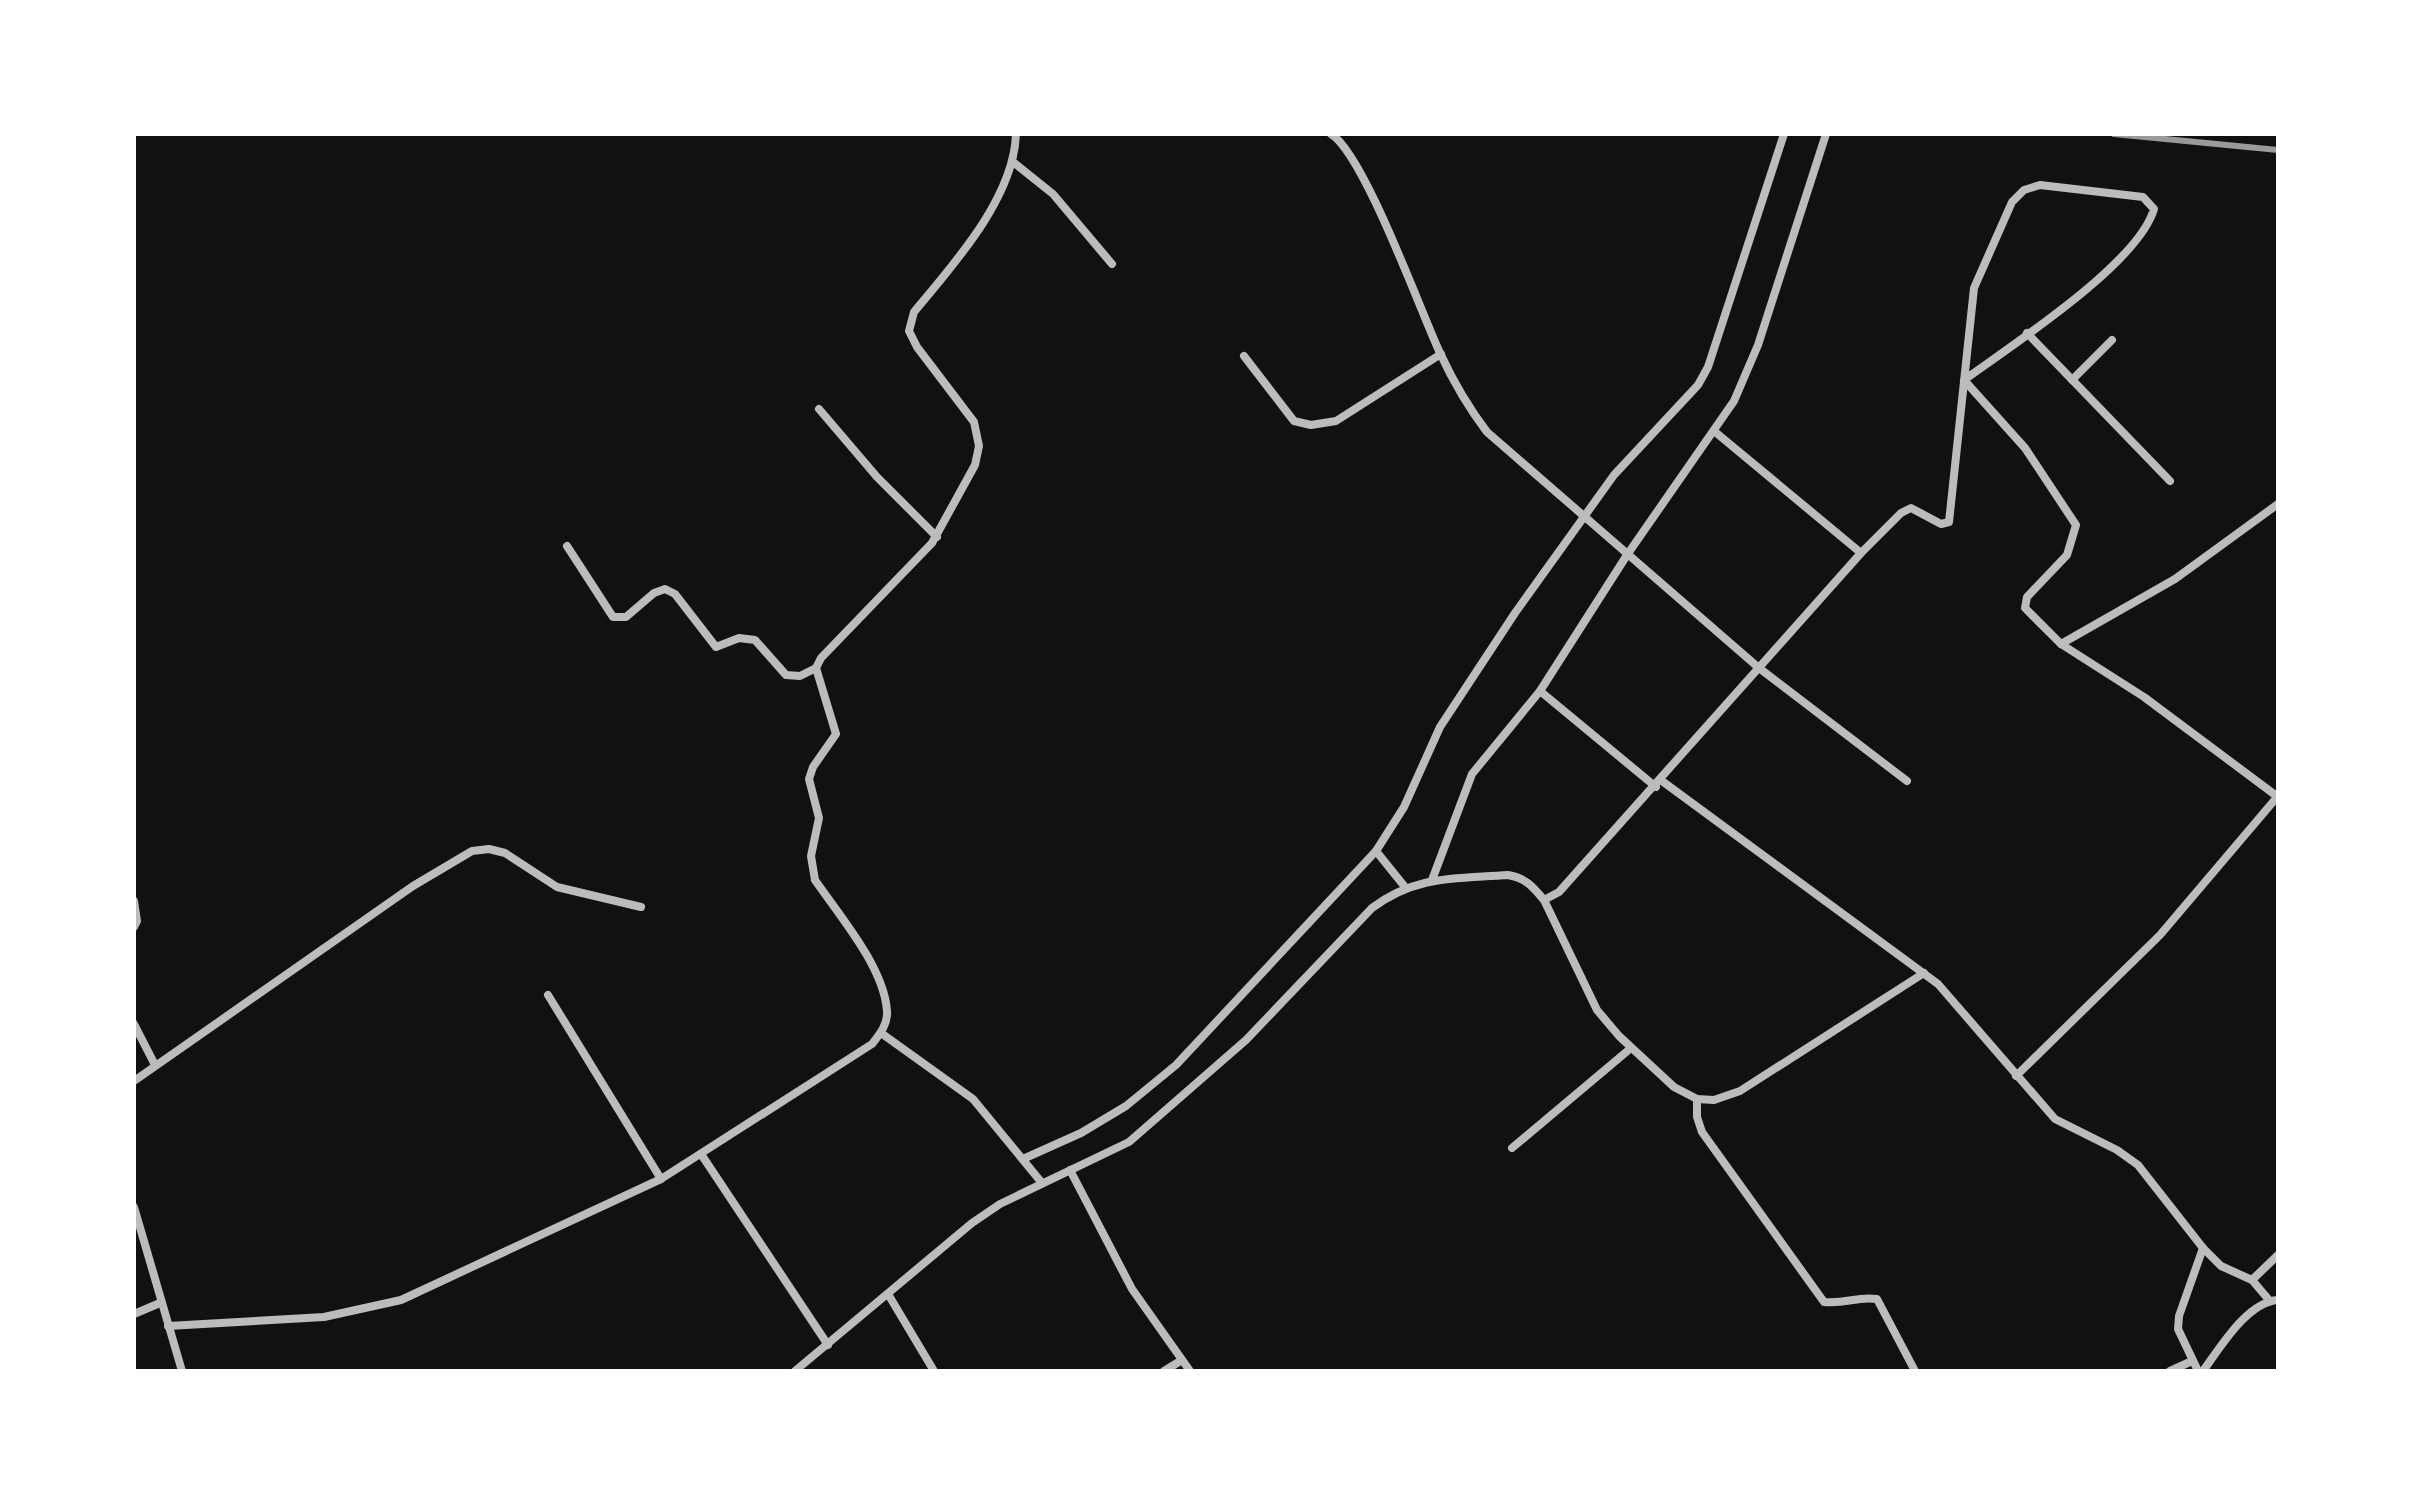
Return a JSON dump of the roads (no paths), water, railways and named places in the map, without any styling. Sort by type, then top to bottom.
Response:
[{"type":"street","points":[[567,546],[613,617],[626,617],[654,593],[665,589],[675,594],[709,643],[716,647],[747,637],[755,640],[786,675],[800,676],[816,668],[821,658],[912,568],[937,537],[975,465],[979,446],[974,422],[917,347],[909,331],[914,312],[993,205],[1013,162],[1016,134]]},
{"type":"street","points":[[1331,134],[1340,140],[1364,180],[1441,354],[1467,406],[1487,432],[1759,668],[1907,781]]},
{"type":"street","points":[[1023,1159],[1081,1133],[1126,1106],[1176,1065],[1378,854],[1404,807],[1440,727],[1515,613],[1637,448],[1698,385],[1708,367],[1784,134]]},
{"type":"street","points":[[1432,880],[1472,774],[1540,691],[1627,555],[1734,401],[1758,345],[1826,134]]},
{"type":"street","points":[[1013,162],[1053,194],[1112,264]]},
{"type":"street","points":[[1544,900],[1571,882],[1861,553],[1906,510],[1916,510],[1941,524],[1949,522],[1964,380],[1974,288],[2012,202],[2024,190],[2040,185],[2143,197],[2150,203],[2154,209],[2151,220],[2135,244],[2027,333],[1964,380]]},
{"type":"street","points":[[2027,333],[2170,481]]},
{"type":"street","points":[[2072,380],[2112,340]]},
{"type":"street","points":[[1244,356],[1294,421],[1311,425],[1336,421],[1441,354]]},
{"type":"street","points":[[1964,380],[2025,448],[2076,525],[2067,555],[2025,602],[2025,608],[2061,644],[2144,697],[2278,796],[2160,935],[2016,1076]]},
{"type":"street","points":[[819,409],[877,477],[937,537]]},
{"type":"street","points":[[1714,431],[1861,553]]},
{"type":"street","points":[[2061,644],[2175,579],[2278,504]]},
{"type":"street","points":[[168,1326],[324,1317],[401,1300],[661,1179],[872,1044],[881,1033],[887,1011],[865,951],[815,880],[811,868],[819,818],[809,779],[813,767],[836,734],[816,668]]},
{"type":"street","points":[[1540,691],[1659,784],[1924,973],[2055,1119],[2117,1150],[2138,1165],[2203,1248],[2221,1266],[2252,1280],[2273,1300],[2252,1312],[2200,1371],[2192,1361],[2178,1329],[2179,1316],[2203,1248]]},
{"type":"street","points":[[134,1081],[413,886],[472,851],[489,849],[505,853],[557,887],[641,907]]},
{"type":"street","points":[[1378,854],[1405,887]]},
{"type":"street","points":[[795,1371],[972,1223],[1042,1183],[1129,1142],[1150,1126],[1246,1040],[1372,908],[1405,887],[1432,880],[1520,877],[1544,900],[1597,1010],[1631,1048],[1674,1087],[1697,1099],[1714,1100],[1740,1091],[1924,973]]},
{"type":"street","points":[[134,901],[137,921],[134,927]]},
{"type":"street","points":[[548,995],[661,1179]]},
{"type":"street","points":[[134,1024],[155,1065]]},
{"type":"street","points":[[881,1033],[956,1085],[988,1116],[1042,1183]]},
{"type":"street","points":[[1512,1148],[1631,1048]]},
{"type":"street","points":[[1697,1099],[1697,1117],[1702,1132],[1824,1302],[1844,1304],[1864,1297],[1877,1299],[1915,1371]]},
{"type":"street","points":[[701,1154],[828,1345]]},
{"type":"street","points":[[1070,1170],[1132,1289],[1190,1371]]},
{"type":"street","points":[[134,1207],[147,1241],[160,1303],[182,1371]]},
{"type":"street","points":[[2252,1280],[2278,1255]]},
{"type":"street","points":[[888,1294],[934,1371]]},
{"type":"street","points":[[134,1314],[160,1303]]},
{"type":"street","points":[[1164,1371],[1182,1360]]},
{"type":"street","points":[[2170,1371],[2192,1361]]},
{"type":"railway","points":[[2114,134],[2278,150]]}]
